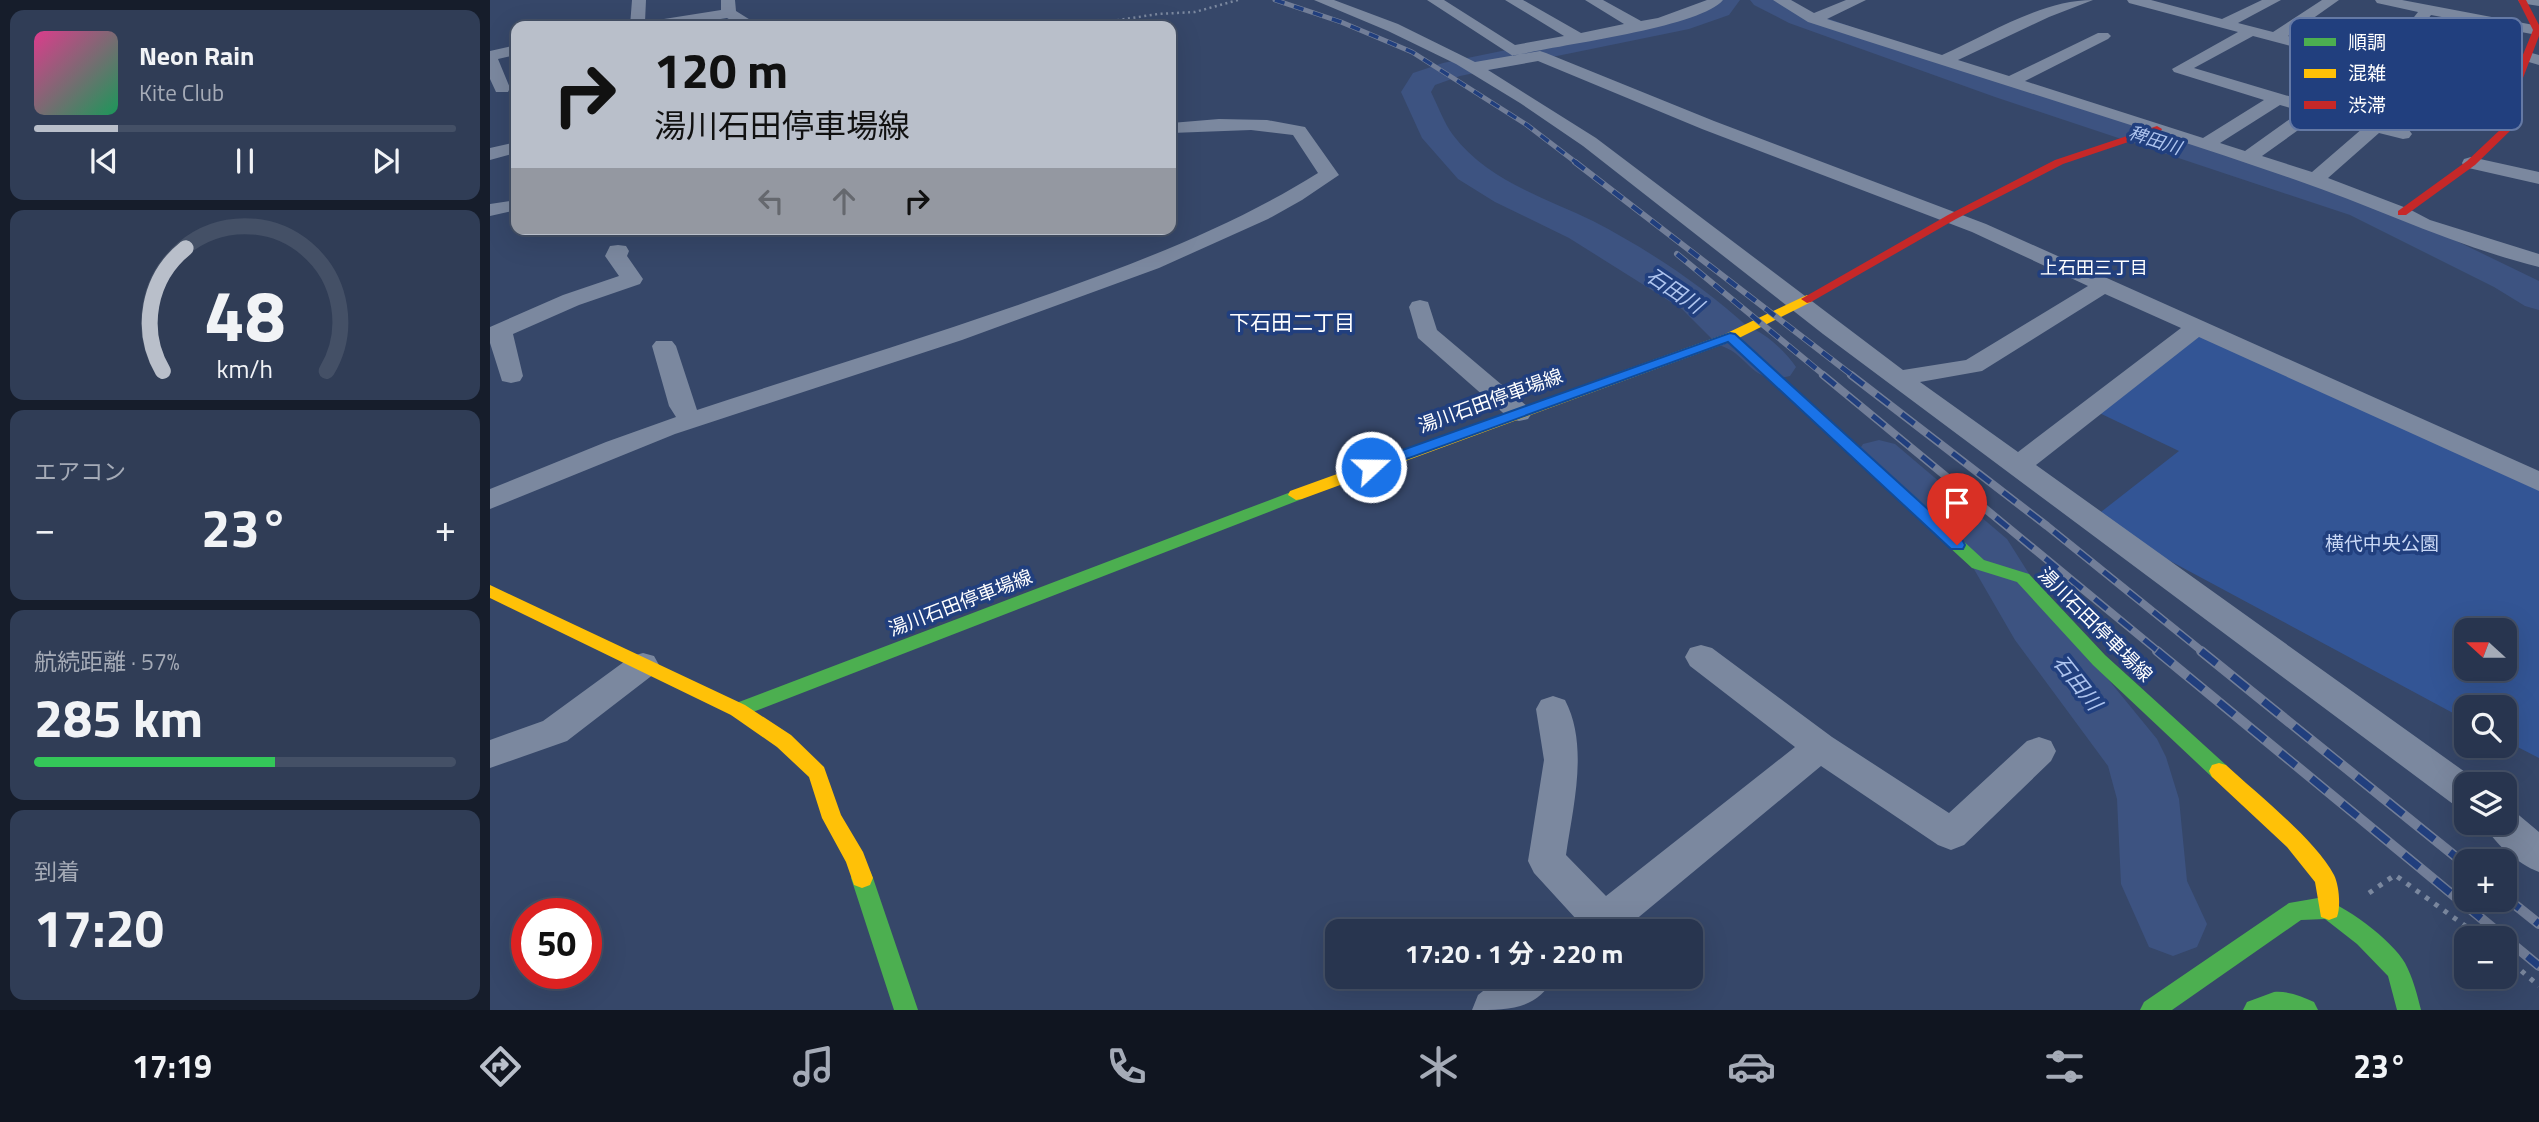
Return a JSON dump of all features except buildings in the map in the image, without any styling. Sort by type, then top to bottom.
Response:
[{"type":"street","points":[[637,21],[639,0]]},
{"type":"street","points":[[1434,0],[1513,51]]},
{"type":"street","points":[[1512,0],[1577,37]]},
{"type":"street","points":[[1592,0],[1640,27]]},
{"type":"street","points":[[1669,0],[1694,11]]},
{"type":"street","points":[[1471,64],[1513,51],[1640,27],[1694,11],[1716,0]]},
{"type":"street","points":[[1780,0],[1813,19],[2315,180],[2402,213],[2423,224],[2539,261]]},
{"type":"street","points":[[1813,19],[1860,0]]},
{"type":"street","points":[[1943,61],[2044,14],[2086,0]]},
{"type":"street","points":[[2134,0],[2290,41]]},
{"type":"street","points":[[2225,23],[2274,0]]},
{"type":"street","points":[[2304,18],[2332,0]]},
{"type":"street","points":[[2382,0],[2471,18]]},
{"type":"street","points":[[2524,0],[2539,2]]},
{"type":"street","points":[[2522,78],[2533,59],[2537,30],[2524,0]]},
{"type":"street","points":[[1333,1],[1471,64],[1571,128],[1742,257],[1798,304],[2454,784]]},
{"type":"street","points":[[683,3],[690,6],[695,18]]},
{"type":"street","points":[[678,21],[729,6],[746,21]]},
{"type":"street","points":[[2421,18],[2427,10]]},
{"type":"street","points":[[2275,37],[2290,27]]},
{"type":"street","points":[[2251,30],[2180,69],[2290,100]]},
{"type":"street","points":[[2010,82],[2103,36]]},
{"type":"street","points":[[502,88],[490,57],[511,51]]},
{"type":"street","points":[[1471,64],[1540,56],[1708,125],[1952,217],[2539,482]]},
{"type":"street","points":[[2206,144],[2278,99]]},
{"type":"street","points":[[490,500],[593,456],[691,420],[855,369],[1155,264],[1286,204],[1329,175],[1299,131],[1274,124],[1248,123],[1176,128]]},
{"type":"street","points":[[2248,158],[2290,127]]},
{"type":"street","points":[[1730,337],[1798,304],[1952,217],[2059,162],[2157,130]]},
{"type":"street","points":[[2315,180],[2373,130]]},
{"type":"street","points":[[2397,130],[2403,134]]},
{"type":"street","points":[[2402,213],[2471,163],[2506,130]]},
{"type":"street","points":[[490,154],[511,149]]},
{"type":"street","points":[[2471,163],[2539,178]]},
{"type":"street","points":[[490,209],[511,206]]},
{"type":"street","points":[[511,376],[495,334],[571,300],[632,279],[616,256],[618,251]]},
{"type":"street","points":[[1899,378],[1973,366],[2104,285]]},
{"type":"street","points":[[1420,307],[1426,333],[1518,412]]},
{"type":"street","points":[[2018,465],[2197,327]]},
{"type":"street","name":"湯川石田停車場線","points":[[738,710],[1396,457],[1730,337],[1978,564],[2023,578],[2099,660],[2294,841],[2325,878],[2329,910]]},
{"type":"street","points":[[664,346],[682,406],[691,420]]},
{"type":"street","points":[[490,591],[738,710],[784,741],[817,774],[832,818],[856,859],[906,1010]]},
{"type":"street","points":[[1701,657],[1820,747],[1951,834],[2039,751]]},
{"type":"street","points":[[490,754],[555,731],[643,664]]},
{"type":"street","points":[[1553,709],[1562,760],[1547,861],[1593,919]]},
{"type":"street","points":[[1607,919],[1820,747]]},
{"type":"street","points":[[2516,835],[2539,855]]},
{"type":"street","points":[[2151,1010],[2297,910],[2313,907],[2329,910],[2344,919],[2395,967],[2419,1006]]},
{"type":"street","points":[[1493,1010],[1519,989]]},
{"type":"street","points":[[2255,1010],[2263,1004],[2277,1002],[2298,1005],[2306,1010]]},
{"type":"path","points":[[1112,21],[1195,12],[1238,0]]},
{"type":"path","points":[[2360,900],[2395,875],[2465,926]]},
{"type":"path","points":[[2517,967],[2539,986]]},
{"type":"green space","name":"横代中央公園","points":[[2197,327],[2539,482],[2539,758],[2517,747],[2517,695],[2454,695],[2454,714],[2092,519],[2179,451],[2091,409]]},
{"type":"waterway","name":"石田川","points":[[1727,0],[1720,10],[1680,23],[1453,69],[1423,79],[1416,92],[1438,138],[1470,172],[1507,195],[1582,230],[1696,301],[1733,336],[1741,338],[1775,367]]},
{"type":"waterway","name":"稗田川","points":[[1763,0],[1798,17],[2005,91],[2362,208],[2508,279],[2539,298]]},
{"type":"waterway","name":"石田川","points":[[1879,455],[1989,552],[2034,626],[2136,757],[2148,799],[2154,884],[2173,924]]},
{"type":"railway","points":[[1275,0],[1341,22],[1412,52],[1527,125],[1578,164]]},
{"type":"railway","points":[[1575,162],[1853,376]]},
{"type":"railway","points":[[1677,254],[1825,376]]},
{"type":"railway","points":[[1823,375],[2159,652]]},
{"type":"railway","points":[[1851,375],[2047,526],[2203,652]]},
{"type":"railway","points":[[2157,651],[2539,966]]},
{"type":"railway","points":[[2201,651],[2454,855]]},
{"type":"railway","points":[[2517,906],[2539,924]]},
{"type":"traffic: fast","points":[[738,710],[1296,495]]},
{"type":"traffic: fast","points":[[1906,498],[1978,564],[2023,578],[2099,660],[2219,771]]},
{"type":"traffic: fast","points":[[862,878],[906,1010]]},
{"type":"traffic: fast","points":[[2152,1010],[2297,910],[2318,908],[2330,910],[2365,937],[2396,968],[2405,989],[2409,1010]]},
{"type":"traffic: fast","points":[[2255,1010],[2280,1003],[2306,1010]]},
{"type":"traffic: slow","points":[[1296,495],[1730,337],[1807,299]]},
{"type":"traffic: slow","points":[[490,591],[738,710],[784,741],[817,773],[832,818],[856,859],[862,878]]},
{"type":"traffic: slow","points":[[2219,771],[2294,841],[2325,879],[2329,910]]},
{"type":"traffic: jam","points":[[2522,0],[2537,30],[2522,68]]},
{"type":"traffic: jam","points":[[1807,299],[1952,217],[2059,162],[2157,129]]},
{"type":"traffic: jam","points":[[2402,213],[2471,163],[2506,130]]},
{"type":"traffic: jam","points":[[1730,337],[1906,498]]},
{"type":"district","name":"上石田三丁目","points":[[2094,267]]},
{"type":"district","name":"下石田二丁目","points":[[1292,322]]},
{"type":"route","points":[[1371,467],[1730,337],[1957,545]]}]
